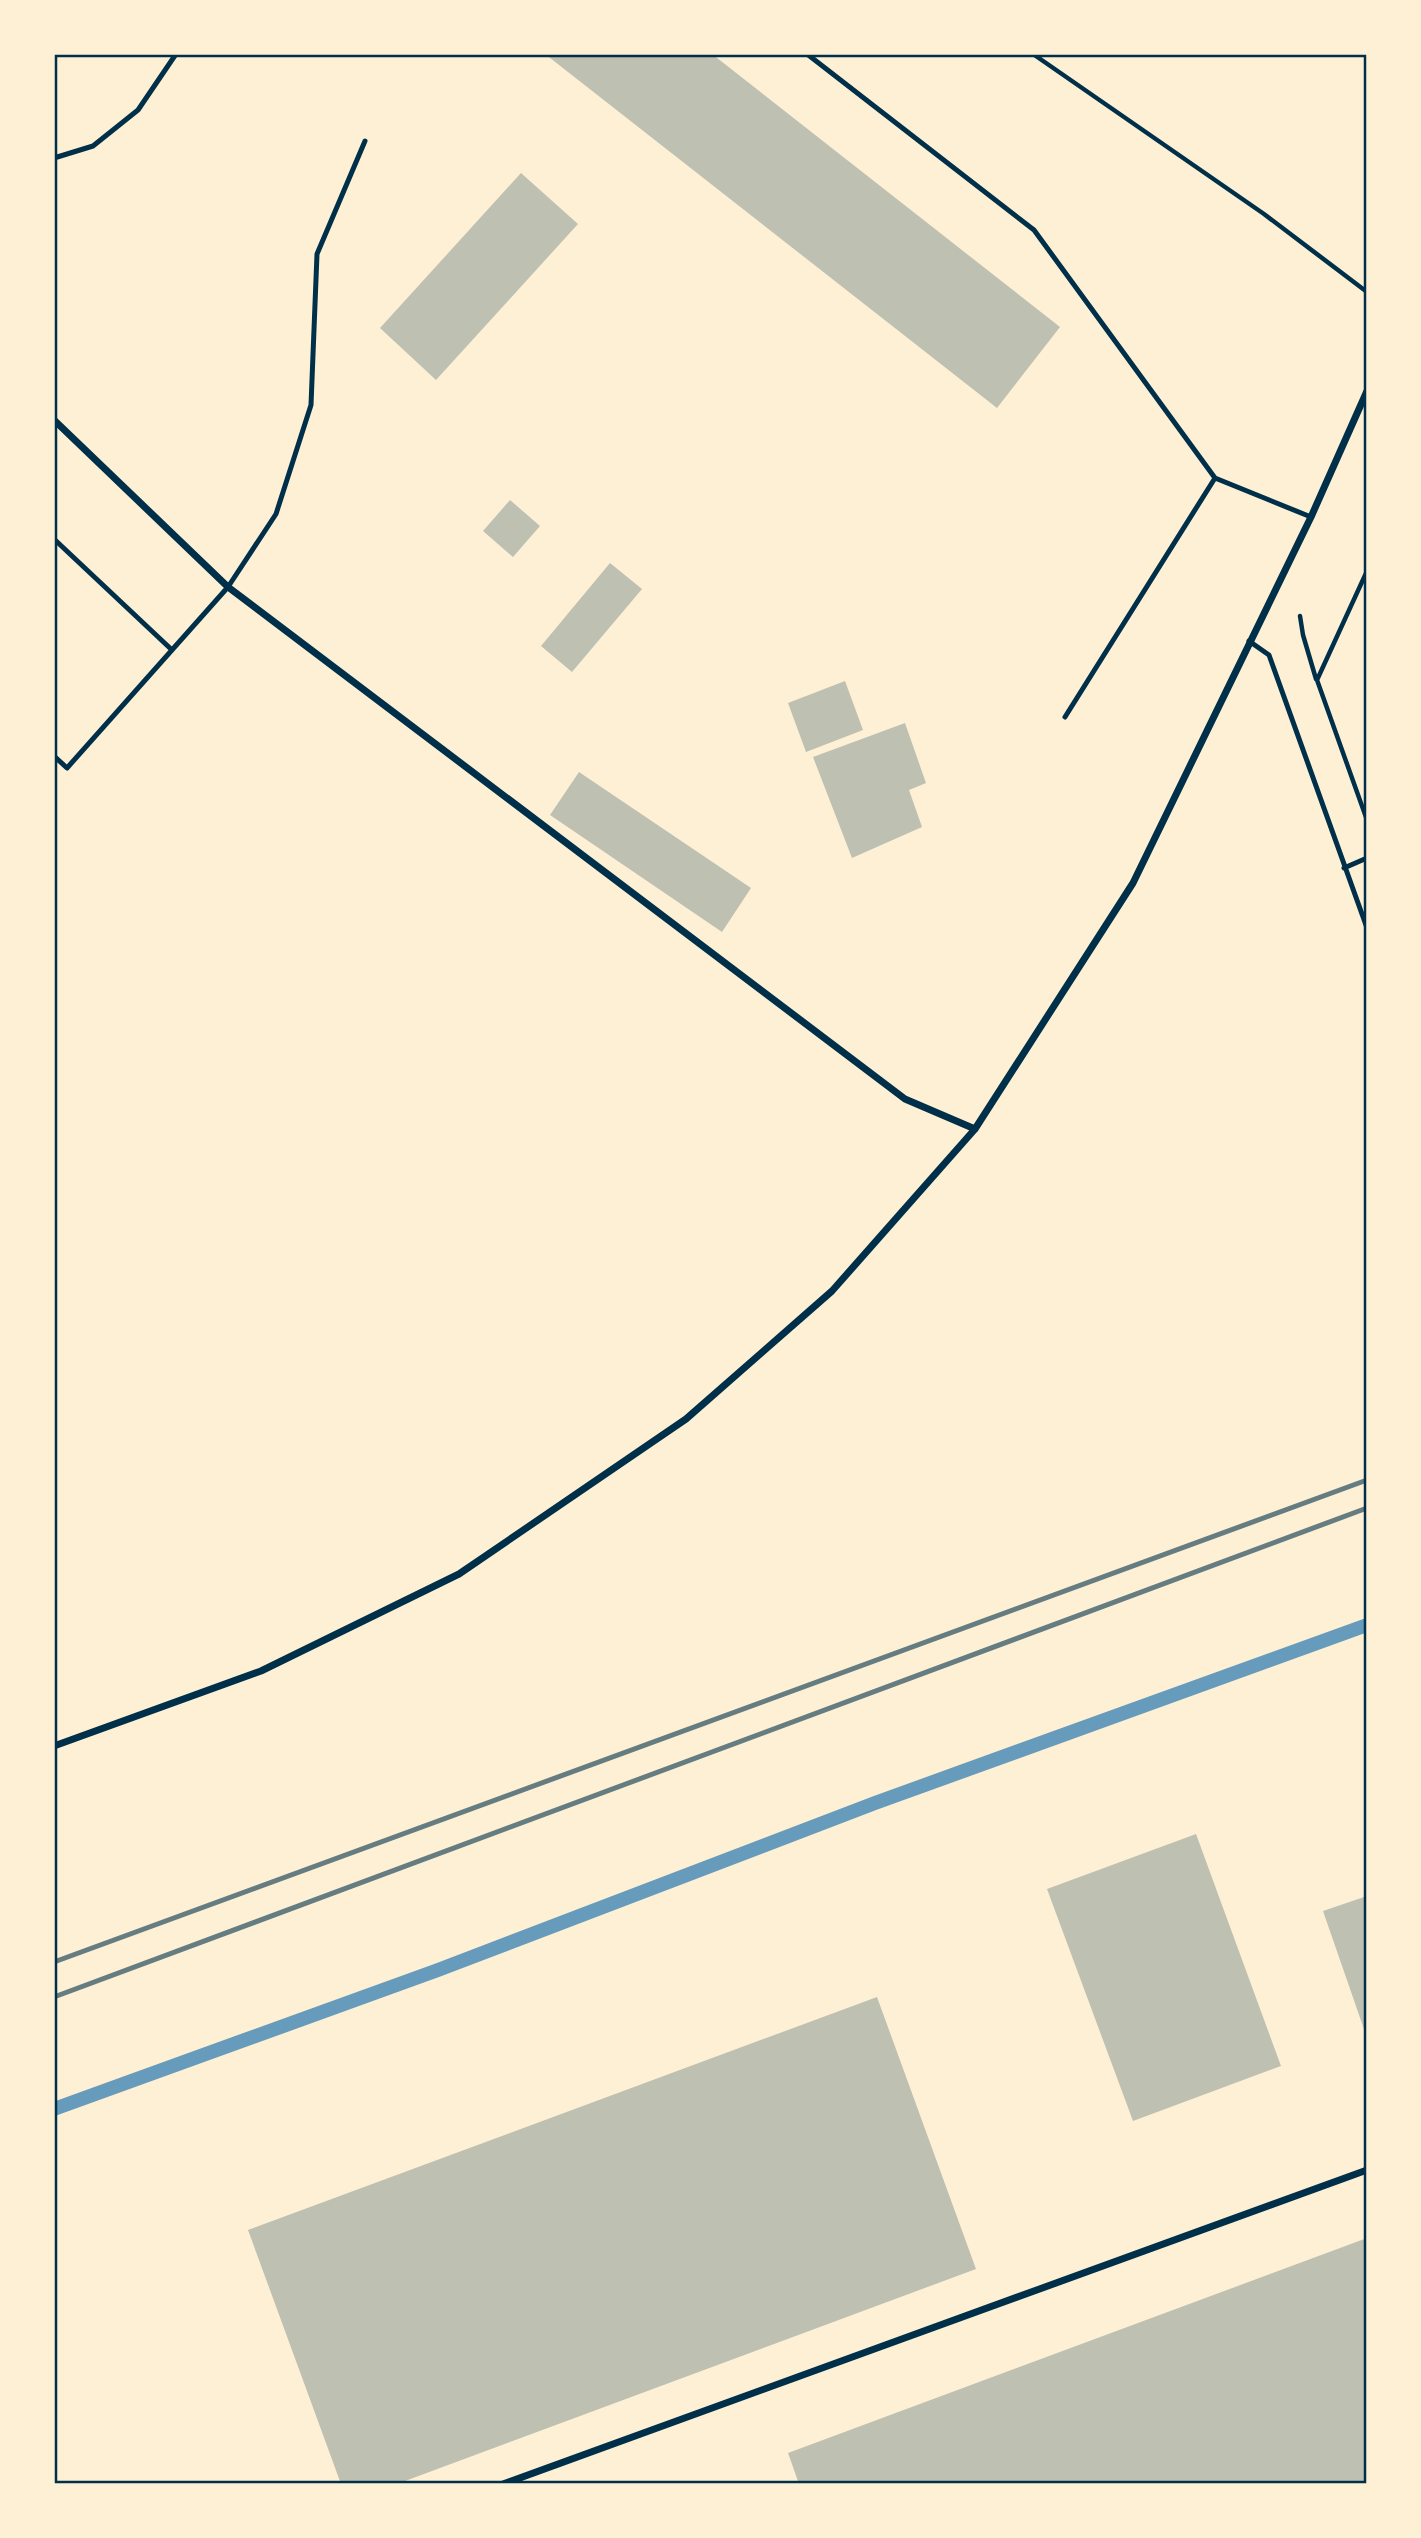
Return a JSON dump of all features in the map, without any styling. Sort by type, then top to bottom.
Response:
[{"type":"street","points":[[54,1746],[261,1671],[459,1574],[686,1419],[832,1291],[975,1129],[1133,883],[1311,517],[1367,391]]},
{"type":"street","points":[[54,420],[228,587],[905,1099],[975,1129]]},
{"type":"street","points":[[503,2484],[1367,2170]]},
{"type":"lane","points":[[54,158],[93,146],[138,110],[176,54]]},
{"type":"lane","points":[[807,54],[1034,230],[1215,478],[1311,517]]},
{"type":"lane","points":[[54,756],[67,768],[228,587],[276,514],[311,405],[317,254],[365,141]]},
{"type":"lane","points":[[1066,717],[1215,478]]},
{"type":"lane","points":[[54,539],[172,650]]},
{"type":"lane","points":[[1249,641],[1269,655],[1367,928]]},
{"type":"lane","points":[[1344,868],[1367,858]]},
{"type":"path","points":[[1034,54],[1264,214],[1367,292]]},
{"type":"path","points":[[1317,680],[1367,571]]},
{"type":"path","points":[[1300,616],[1317,680],[1367,820]]},
{"type":"building","points":[[545,54],[712,54],[1060,327],[997,408]]},
{"type":"building","points":[[521,173],[578,224],[436,380],[380,328]]},
{"type":"building","points":[[510,500],[540,526],[513,557],[483,531]]},
{"type":"building","points":[[610,563],[642,589],[572,672],[541,646]]},
{"type":"building","points":[[845,681],[863,730],[806,752],[788,703]]},
{"type":"building","points":[[905,723],[926,783],[909,790],[922,827],[852,858],[813,757]]},
{"type":"building","points":[[579,772],[751,888],[722,932],[550,815]]},
{"type":"building","points":[[1196,1834],[1281,2066],[1133,2121],[1047,1889]]},
{"type":"building","points":[[1367,1896],[1367,2035],[1366,2035],[1323,1911]]},
{"type":"building","points":[[877,1997],[976,2269],[397,2484],[341,2484],[248,2230]]},
{"type":"building","points":[[1367,2238],[1367,2484],[799,2484],[788,2453]]},
{"type":"waterway","points":[[54,2109],[438,1970],[875,1803],[1367,1625]]},
{"type":"railway","points":[[54,1962],[1367,1480]]},
{"type":"railway","points":[[54,1997],[1367,1508]]}]
